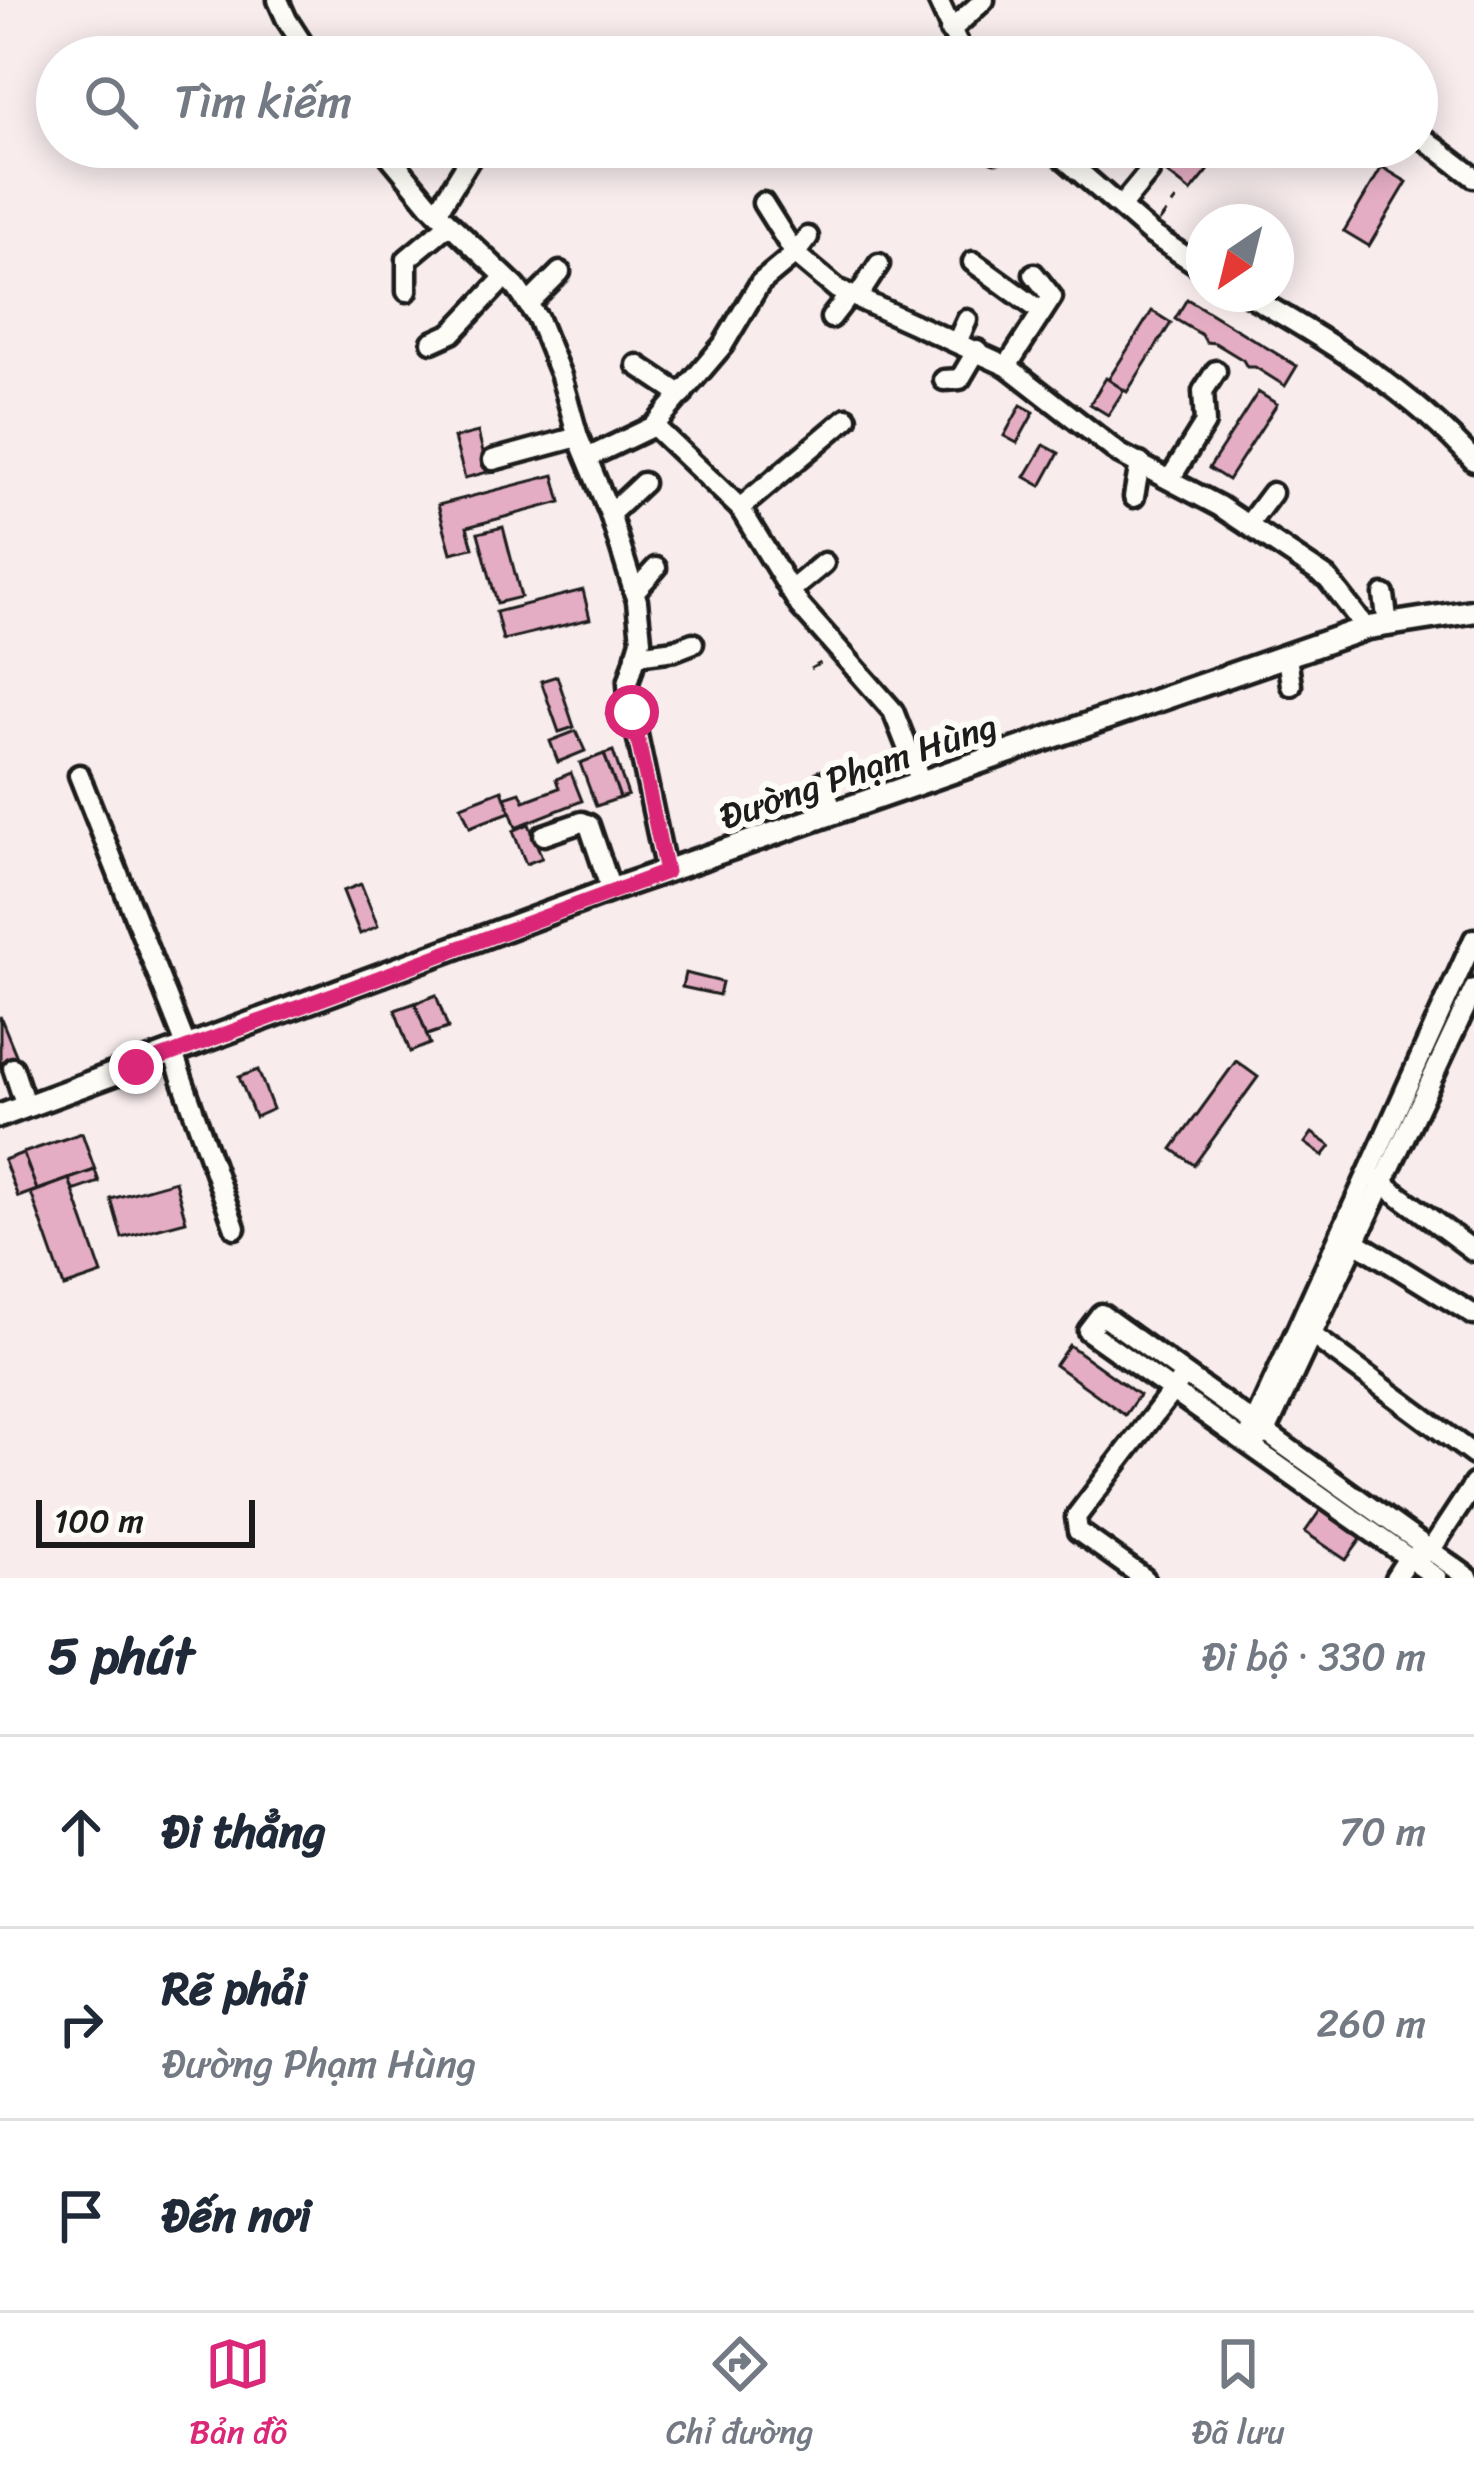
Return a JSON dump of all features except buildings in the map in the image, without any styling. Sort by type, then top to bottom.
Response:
[{"type":"main road","name":"Đường Phạm Hùng","points":[[0,1116],[611,890],[1287,656],[1377,627],[1474,610]]},
{"type":"street","points":[[278,0],[297,36]]},
{"type":"street","points":[[938,0],[953,36]]},
{"type":"street","points":[[950,31],[984,0]]},
{"type":"street","points":[[1438,149],[1474,177]]},
{"type":"street","points":[[400,168],[443,218],[530,303],[562,376],[578,437],[610,514],[641,623],[628,683],[629,738],[666,872]]},
{"type":"street","points":[[407,291],[407,259],[443,218],[467,168]]},
{"type":"street","points":[[1076,168],[1150,233],[1186,257]]},
{"type":"street","points":[[1121,206],[1149,172]]},
{"type":"street","points":[[763,203],[795,254],[853,296],[1006,366],[1113,462],[1140,464],[1248,525],[1334,584],[1377,627]]},
{"type":"street","points":[[587,458],[654,426],[723,345],[760,283],[808,237]]},
{"type":"street","points":[[974,262],[1042,313]]},
{"type":"street","points":[[831,318],[879,264]]},
{"type":"street","points":[[530,303],[560,272]]},
{"type":"street","points":[[1006,366],[1052,294],[1034,274]]},
{"type":"street","points":[[432,342],[452,333],[505,277]]},
{"type":"street","points":[[1277,312],[1396,390],[1441,426],[1474,461]]},
{"type":"street","points":[[957,342],[967,320]]},
{"type":"street","points":[[944,380],[959,379],[977,350]]},
{"type":"street","points":[[638,365],[682,394]]},
{"type":"street","points":[[1170,479],[1205,423],[1203,391],[1216,371]]},
{"type":"street","points":[[740,508],[847,418]]},
{"type":"street","points":[[654,426],[740,508],[790,591],[893,711],[921,782]]},
{"type":"street","points":[[493,460],[578,437]]},
{"type":"street","points":[[1134,497],[1140,464]]},
{"type":"street","points":[[610,514],[643,483]]},
{"type":"street","points":[[1248,525],[1272,493]]},
{"type":"street","points":[[790,591],[824,563]]},
{"type":"street","points":[[634,592],[656,568]]},
{"type":"street","points":[[1377,627],[1384,595]]},
{"type":"street","points":[[636,655],[693,644]]},
{"type":"street","points":[[1287,656],[1291,686]]},
{"type":"street","points":[[79,775],[180,1051],[235,1228]]},
{"type":"street","points":[[823,782],[833,814]]},
{"type":"street","points":[[544,835],[582,822],[589,825],[611,890]]},
{"type":"street","points":[[1259,1427],[1404,1117],[1474,938]]},
{"type":"street","points":[[1404,1117],[1474,988]]},
{"type":"street","points":[[13,1068],[26,1107]]},
{"type":"street","points":[[1249,1445],[1312,1335],[1356,1242],[1376,1179]]},
{"type":"street","points":[[1376,1179],[1474,1251]]},
{"type":"street","points":[[1356,1242],[1474,1315]]},
{"type":"street","points":[[1437,1578],[1088,1331],[1101,1314],[1469,1578]]},
{"type":"street","points":[[1312,1335],[1474,1454]]},
{"type":"street","points":[[1144,1578],[1078,1531],[1076,1517],[1186,1374]]},
{"type":"street","points":[[1395,1578],[1408,1558],[1430,1551],[1474,1484]]},
{"type":"path","points":[[1150,233],[1176,200]]},
{"type":"path","points":[[810,669],[838,652]]},
{"type":"route","points":[[136,1067],[666,872],[632,712]]}]
